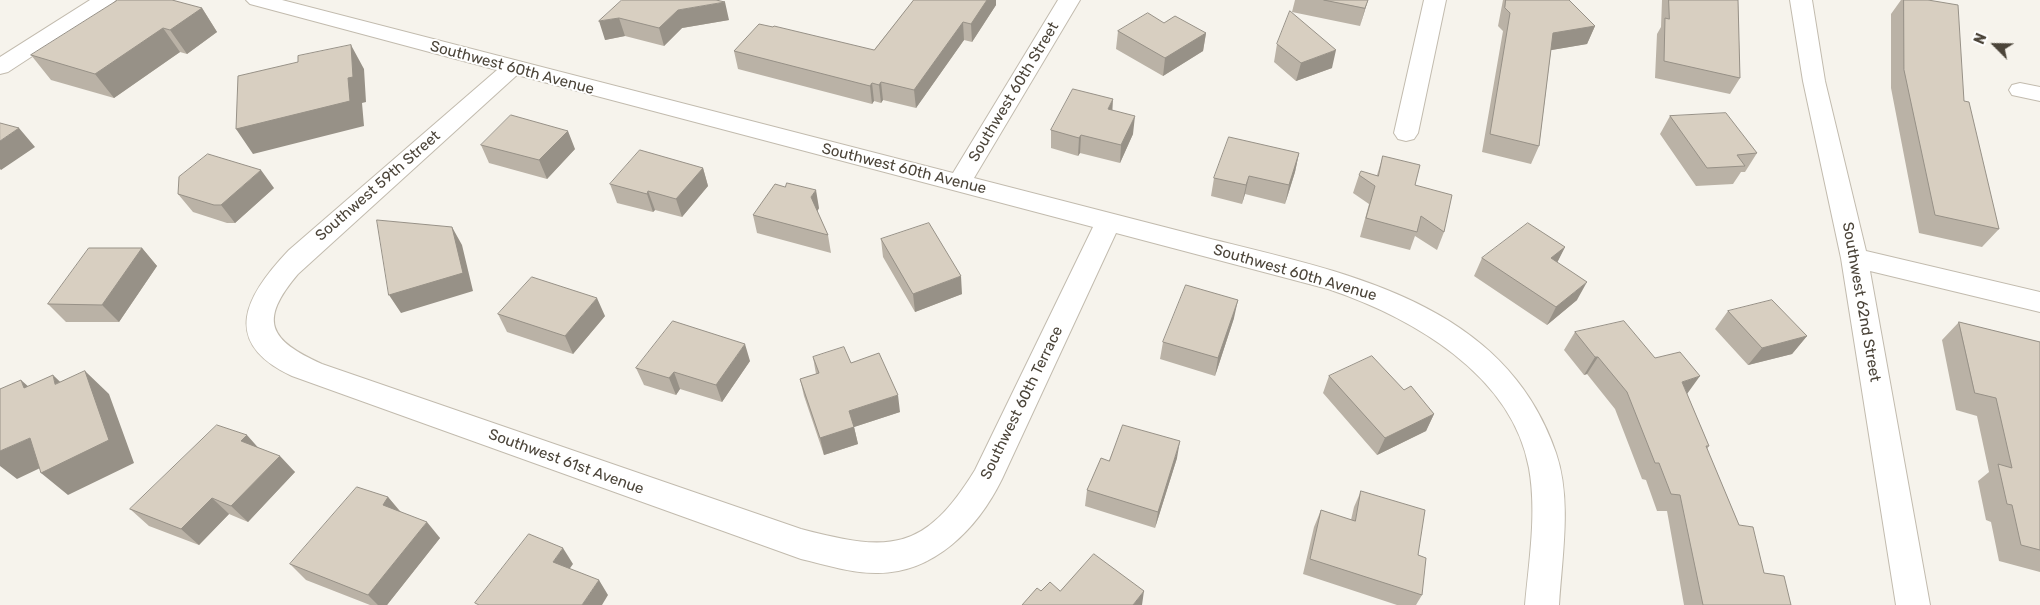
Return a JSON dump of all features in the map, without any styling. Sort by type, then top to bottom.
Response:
[{"type":"street","points":[[0,67],[105,0]]},
{"type":"street","name":"Southwest 60th Avenue","points":[[256,0],[1332,280],[1395,303],[1420,316],[1464,346],[1484,364],[1516,404],[1531,429],[1542,454],[1546,474],[1547,525],[1542,605]]},
{"type":"street","name":"Southwest 60th Street","points":[[959,183],[1069,0]]},
{"type":"street","points":[[1406,133],[1436,0]]},
{"type":"street","name":"Southwest 62nd Street","points":[[1801,0],[1814,81],[1854,258],[1913,605]]},
{"type":"street","name":"Southwest 59th Street","points":[[260,316],[262,303],[271,288],[298,257],[512,68]]},
{"type":"street","name":"Southwest 60th Terrace","points":[[902,556],[917,550],[948,528],[973,502],[997,458],[1108,222]]},
{"type":"street","points":[[1854,258],[2040,302]]},
{"type":"street","name":"Southwest 61st Avenue","points":[[260,316],[265,338],[272,350],[312,372],[774,536],[848,555],[870,558],[902,556]]},
{"type":"building","points":[[118,0],[172,0],[202,8],[170,30],[163,28],[95,74],[31,55]]},
{"type":"building","points":[[622,0],[716,0],[725,2],[678,10],[659,28],[619,18],[599,21]]},
{"type":"building","points":[[914,0],[987,0],[971,24],[963,22],[914,90],[881,82],[879,85],[872,83],[870,86],[734,51],[759,24],[874,50]]},
{"type":"building","points":[[1324,0],[1368,0],[1365,8]]},
{"type":"building","points":[[1506,0],[1569,0],[1595,26],[1553,33],[1539,146],[1490,134],[1510,13],[1505,8]]},
{"type":"building","points":[[1669,0],[1738,0],[1740,78],[1664,61],[1665,18],[1669,19]]},
{"type":"building","points":[[1904,0],[1928,0],[1958,5],[1964,101],[1969,102],[1999,229],[1935,215],[1904,70]]},
{"type":"building","points":[[1290,11],[1336,50],[1301,63],[1277,44]]},
{"type":"building","points":[[1148,13],[1164,23],[1175,16],[1206,33],[1165,58],[1118,31]]},
{"type":"building","points":[[351,45],[353,77],[348,78],[350,101],[236,129],[238,76],[298,62],[298,56]]},
{"type":"building","points":[[1073,89],[1113,99],[1108,109],[1135,116],[1121,145],[1081,135],[1079,138],[1051,130]]},
{"type":"building","points":[[1726,113],[1757,153],[1737,155],[1745,166],[1707,168],[1670,116]]},
{"type":"building","points":[[511,115],[568,131],[539,160],[481,145]]},
{"type":"building","points":[[0,123],[19,128],[0,141]]},
{"type":"building","points":[[1229,137],[1299,153],[1289,185],[1249,176],[1246,185],[1214,178]]},
{"type":"building","points":[[640,150],[703,168],[676,199],[648,191],[647,194],[610,184]]},
{"type":"building","points":[[208,154],[261,170],[221,205],[214,205],[178,194],[179,177]]},
{"type":"building","points":[[1383,156],[1420,165],[1415,185],[1452,195],[1444,232],[1421,216],[1417,232],[1366,218],[1375,186],[1359,175],[1361,171],[1378,176]]},
{"type":"building","points":[[787,183],[816,190],[811,197],[828,235],[753,215],[775,184],[785,187]]},
{"type":"building","points":[[377,220],[452,227],[463,273],[389,295]]},
{"type":"building","points":[[929,223],[961,276],[913,294],[881,239]]},
{"type":"building","points":[[1528,223],[1565,247],[1551,258],[1587,282],[1556,307],[1482,258]]},
{"type":"building","points":[[89,248],[142,248],[102,305],[48,304]]},
{"type":"building","points":[[532,277],[597,298],[565,336],[498,314]]},
{"type":"building","points":[[1186,285],[1238,300],[1218,358],[1163,342]]},
{"type":"building","points":[[1772,300],[1807,336],[1762,348],[1728,311]]},
{"type":"building","points":[[673,321],[745,344],[716,385],[674,372],[669,378],[636,368]]},
{"type":"building","points":[[1624,321],[1655,358],[1680,352],[1700,376],[1682,382],[1709,446],[1706,446],[1739,525],[1753,527],[1764,573],[1784,576],[1791,605],[1703,605],[1680,495],[1671,494],[1659,463],[1655,463],[1627,392],[1575,332]]},
{"type":"building","points":[[1959,322],[2040,342],[2040,550],[2021,545],[2012,505],[2007,504],[1998,464],[2012,468],[1996,398],[1975,393]]},
{"type":"building","points":[[844,347],[851,363],[879,353],[898,395],[849,411],[854,427],[820,438],[800,379],[819,373],[813,357]]},
{"type":"building","points":[[1372,356],[1404,390],[1411,386],[1434,414],[1385,438],[1329,376]]},
{"type":"building","points":[[85,371],[109,440],[41,473],[30,438],[0,451],[0,389],[21,380],[24,388],[53,375],[55,384]]},
{"type":"building","points":[[217,425],[247,435],[241,441],[280,456],[231,506],[212,498],[181,529],[130,509]]},
{"type":"building","points":[[1123,425],[1180,441],[1158,512],[1087,490],[1101,458],[1109,461]]},
{"type":"building","points":[[357,487],[388,497],[383,505],[427,522],[368,595],[290,564]]},
{"type":"building","points":[[1361,491],[1425,510],[1418,555],[1426,558],[1422,595],[1310,559],[1321,510],[1355,521]]},
{"type":"building","points":[[529,534],[563,548],[553,562],[599,580],[582,605],[479,605],[475,603]]},
{"type":"building","points":[[1094,554],[1144,591],[1133,605],[1022,605],[1037,588],[1041,591],[1050,582],[1060,591]]}]
